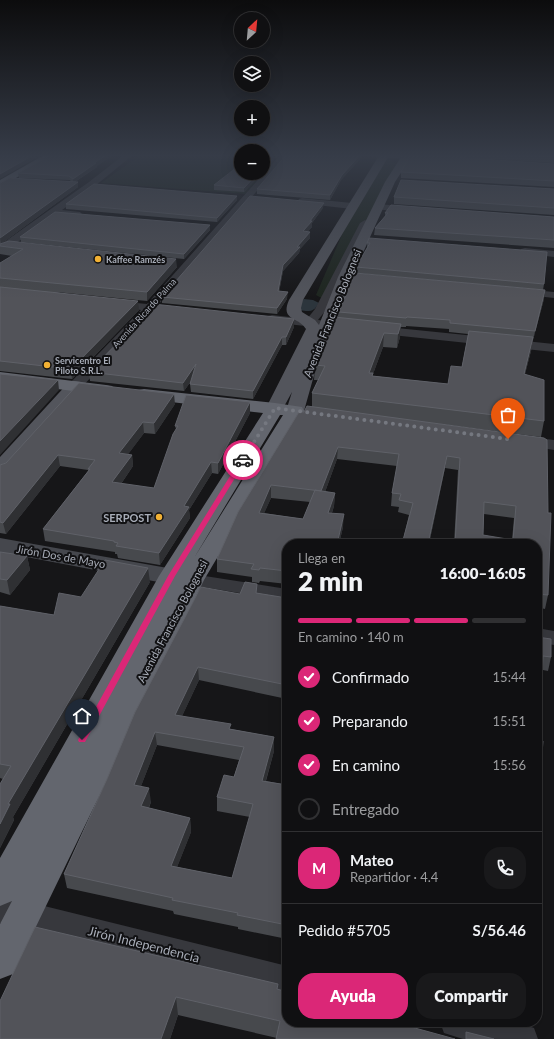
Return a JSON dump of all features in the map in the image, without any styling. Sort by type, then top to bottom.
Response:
[{"type":"highway","points":[[0,377],[294,410]]},
{"type":"highway","name":"Avenida Francisco Bolognesi","points":[[0,890],[181,578],[294,410]]},
{"type":"highway","name":"Avenida Francisco Bolognesi","points":[[0,961],[12,912],[181,578]]},
{"type":"main road","name":"Avenida Francisco Bolognesi","points":[[294,410],[314,329],[310,323],[295,314],[293,308],[296,300],[354,202]]},
{"type":"main road","name":"Avenida Francisco Bolognesi","points":[[294,410],[310,361],[345,277],[367,239],[381,202]]},
{"type":"main road","name":"Avenida Ricardo Palma","points":[[0,469],[75,386]]},
{"type":"street","points":[[3,248],[65,202]]},
{"type":"street","name":"Avenida Ricardo Palma","points":[[75,386],[128,332],[221,227],[238,202]]},
{"type":"street","points":[[309,202],[352,206]]},
{"type":"street","points":[[310,323],[320,310],[377,202]]},
{"type":"street","points":[[378,207],[424,210]]},
{"type":"street","points":[[51,212],[90,216]]},
{"type":"street","points":[[206,226],[221,227]]},
{"type":"street","points":[[3,248],[22,247]]},
{"type":"street","points":[[514,251],[554,254]]},
{"type":"street","points":[[172,262],[187,264]]},
{"type":"street","points":[[345,277],[360,278]]},
{"type":"street","points":[[508,291],[554,295]]},
{"type":"street","points":[[102,302],[187,311]]},
{"type":"street","points":[[264,318],[554,348]]},
{"type":"street","points":[[507,439],[554,445]]},
{"type":"street","name":"Jirón Dos de Mayo","points":[[0,545],[181,578],[282,594]]},
{"type":"street","points":[[542,636],[554,638]]},
{"type":"street","name":"Jirón Independencia","points":[[12,912],[282,979]]},
{"type":"street","points":[[475,1027],[523,1039]]},
{"type":"shaded area","points":[[356,202],[376,202],[323,299],[316,295]]},
{"type":"shaded area","points":[[304,299],[313,300],[319,303],[311,311],[300,310],[300,301]]},
{"type":"building","points":[[0,202],[49,202],[0,238]]},
{"type":"building","points":[[68,202],[231,202],[217,218],[66,204]]},
{"type":"building","points":[[244,202],[324,203],[303,231],[310,232],[297,247],[300,247],[283,265],[278,291],[288,292],[277,308],[162,297]]},
{"type":"building","points":[[474,202],[554,202],[554,208]]},
{"type":"building","points":[[391,205],[554,217],[554,240],[375,228],[388,213],[385,213]]},
{"type":"building","points":[[55,212],[210,225],[184,254],[20,237]]},
{"type":"building","points":[[369,238],[547,252],[544,284],[356,267],[370,243],[367,243]]},
{"type":"building","points":[[9,241],[176,259],[147,292],[0,278],[0,263],[23,249],[0,246],[0,244]]},
{"type":"building","points":[[355,273],[545,290],[535,331],[450,323],[450,320],[339,312]]},
{"type":"building","points":[[0,287],[138,301],[71,369],[0,361]]},
{"type":"building","points":[[153,304],[294,319],[286,337],[282,337],[253,391],[190,384],[196,364],[183,383],[89,372]]},
{"type":"building","points":[[334,317],[401,324],[398,334],[384,333],[369,373],[373,373],[372,376],[448,384],[451,366],[462,367],[469,331],[533,337],[524,374],[544,380],[544,421],[312,393],[325,366],[315,365],[320,347]]},
{"type":"building","points":[[0,374],[58,380],[0,441]]},
{"type":"building","points":[[79,383],[174,394],[154,423],[143,422],[119,453],[132,455],[112,482],[154,488],[173,434],[178,426],[175,426],[186,395],[250,402],[218,463],[211,462],[184,506],[189,507],[159,553],[116,546],[118,543],[114,541],[43,529],[90,469],[88,469],[95,460],[58,455],[3,523],[0,522],[0,465],[6,463]]},
{"type":"building","points":[[307,406],[544,438],[547,440],[548,513],[551,513],[548,595],[542,594],[542,539],[513,539],[516,506],[484,502],[483,535],[507,539],[455,539],[460,458],[447,456],[429,539],[403,539],[413,503],[399,500],[401,494],[392,493],[399,454],[338,447],[321,491],[335,493],[328,513],[344,514],[338,539],[282,539],[282,570],[260,568],[259,570],[251,569],[254,564],[217,559],[238,512],[299,412],[304,412]],"holes":[[[271,485],[315,490],[303,519],[259,513]]]},
{"type":"building","points":[[0,552],[27,556],[7,580],[0,579]]},
{"type":"building","points":[[105,560],[148,568],[8,804],[10,804],[0,824],[0,784],[11,766],[0,764],[0,606],[54,615],[59,593],[81,597]]},
{"type":"building","points":[[245,582],[257,584],[256,593],[282,597],[282,684],[198,667],[175,715],[231,724],[229,729],[274,737],[262,781],[282,784],[282,924],[237,915],[238,913],[172,900],[173,898],[64,874],[107,779],[135,712],[201,587],[240,594]],"holes":[[[155,732],[244,747],[234,777],[224,775],[217,797],[253,804],[232,878],[171,866],[190,818],[141,806],[149,788],[134,785]]]},
{"type":"building","points":[[542,638],[551,639],[551,657],[543,656],[542,677]]},
{"type":"building","points":[[35,927],[278,984],[277,989],[282,990],[282,1027],[411,1027],[455,1039],[276,1039],[280,1021],[176,997],[161,1039],[0,1039],[0,1001]]},
{"type":"building","points":[[466,1032],[494,1039],[466,1039]]},
{"type":"way so far","points":[[243,460],[275,408],[508,439]]},
{"type":"place","name":"Kaffee Ramzés","points":[[98,259]]},
{"type":"place","name":"Servicentro El Piloto S.R.L.","points":[[47,365]]},
{"type":"place","name":"SERPOST","points":[[159,517]]},
{"type":"route","points":[[82,740],[171,576],[243,460]]}]
